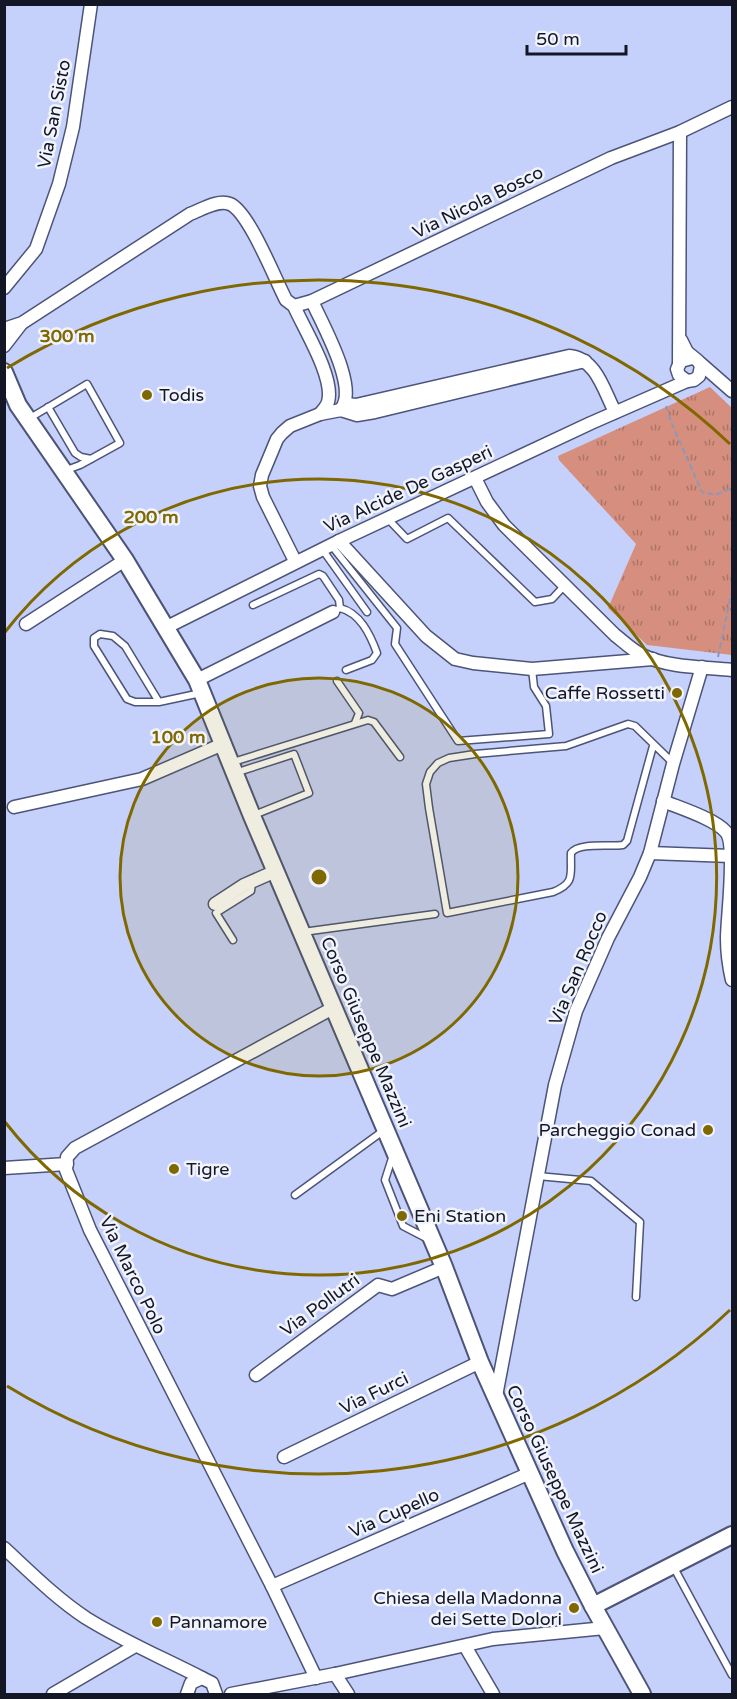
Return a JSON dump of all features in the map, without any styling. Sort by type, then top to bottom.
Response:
[{"type":"main road","name":"Corso Giuseppe Mazzini","points":[[4,372],[11,400],[28,420],[125,560],[167,627],[200,687],[252,816],[444,1266],[480,1362],[593,1606],[642,1695]]},
{"type":"main road","points":[[593,1606],[732,1535]]},
{"type":"street","name":"Via San Sisto","points":[[4,288],[19,273],[36,249],[59,184],[73,127],[91,4]]},
{"type":"street","points":[[686,373],[679,336],[680,132],[732,107]]},
{"type":"street","name":"Via Nicola Bosco","points":[[294,306],[312,301],[611,158],[680,132]]},
{"type":"street","points":[[4,329],[22,323],[190,214],[224,203],[231,204],[243,214],[286,300],[294,306],[326,376],[328,402],[321,414]]},
{"type":"street","points":[[312,301],[343,372],[343,407]]},
{"type":"street","points":[[4,346],[22,323]]},
{"type":"street","points":[[679,336],[687,352],[732,391]]},
{"type":"street","points":[[686,373],[683,359],[696,360]]},
{"type":"street","points":[[296,561],[263,497],[260,486],[273,448],[282,433],[290,426],[343,407],[357,415],[407,399],[583,360],[592,368],[615,412]]},
{"type":"street","points":[[686,373],[701,370],[696,360]]},
{"type":"street","points":[[686,373],[720,379]]},
{"type":"street","name":"Via Alcide De Gasperi","points":[[167,627],[296,561],[667,390],[686,373]]},
{"type":"street","points":[[475,478],[487,502],[504,525],[615,635],[641,655],[653,659],[732,670]]},
{"type":"street","points":[[330,545],[426,636],[454,658],[473,663],[532,669],[653,659]]},
{"type":"street","points":[[26,624],[125,560]]},
{"type":"street","points":[[200,687],[336,610]]},
{"type":"street","name":"Via San Rocco","points":[[496,1396],[555,1085],[576,1011],[650,852],[673,764],[709,668]]},
{"type":"street","points":[[14,807],[142,779],[223,744]]},
{"type":"street","points":[[663,801],[716,824],[729,837],[731,904],[728,944],[732,980]]},
{"type":"street","points":[[650,852],[731,856]]},
{"type":"street","points":[[215,904],[252,881],[276,871]]},
{"type":"street","points":[[4,1168],[67,1164],[67,1157],[75,1148],[333,1008]]},
{"type":"street","name":"Via Marco Polo","points":[[67,1164],[66,1170],[70,1184],[90,1230],[272,1586],[316,1678]]},
{"type":"street","name":"Via Pollutri","points":[[256,1375],[378,1285],[392,1289],[444,1266]]},
{"type":"street","name":"Via Furci","points":[[284,1457],[480,1362]]},
{"type":"street","name":"Via Cupello","points":[[272,1586],[530,1473]]},
{"type":"street","points":[[4,1548],[60,1599],[85,1617],[210,1685]]},
{"type":"street","points":[[187,1692],[194,1680],[236,1693],[518,1635],[605,1628]]},
{"type":"street","points":[[53,1695],[135,1646]]},
{"type":"street","points":[[465,1646],[493,1695]]},
{"type":"street","points":[[177,1665],[187,1692]]},
{"type":"street","points":[[335,1674],[348,1695]]},
{"type":"lane","points":[[28,420],[87,384],[120,443],[63,471]]},
{"type":"lane","points":[[48,407],[75,453],[91,459]]},
{"type":"lane","points":[[387,518],[407,539],[448,518],[535,602],[552,599],[565,585]]},
{"type":"lane","points":[[330,545],[367,612]]},
{"type":"lane","points":[[330,545],[356,573],[397,628],[395,644],[458,741],[549,734],[546,706],[534,687],[532,669]]},
{"type":"lane","points":[[253,605],[318,573],[323,576],[339,600],[336,610],[351,611],[358,617],[376,653],[372,660],[346,670]]},
{"type":"lane","points":[[159,702],[125,646],[113,636],[100,634],[94,638],[94,646],[127,699],[135,702],[159,702],[200,687]]},
{"type":"lane","points":[[337,681],[359,713],[355,723]]},
{"type":"lane","points":[[232,768],[368,720],[374,722],[400,757]]},
{"type":"lane","points":[[653,746],[627,842],[623,845],[582,845],[573,849],[570,881],[565,887],[553,892],[447,914],[426,784],[430,772],[438,763],[449,758],[475,754],[566,747],[628,724],[635,726],[673,764]]},
{"type":"lane","points":[[232,768],[294,754],[309,793],[252,816]]},
{"type":"lane","points":[[233,940],[216,914],[251,891],[252,881]]},
{"type":"lane","points":[[303,932],[435,914]]},
{"type":"lane","points":[[295,1195],[386,1129]]},
{"type":"lane","points":[[538,1176],[591,1181],[640,1222],[636,1297]]},
{"type":"lane","points":[[673,1566],[732,1675]]},
{"type":"path","points":[[666,406],[702,492],[716,495],[732,488]]},
{"type":"path","points":[[709,668],[732,590]]},
{"type":"green space","points":[[710,387],[732,408],[732,655],[647,645],[608,608],[636,544],[559,460],[558,456]]},
{"type":"place","name":"Todis","points":[[147,395]]},
{"type":"place","name":"Caffe Rossetti","points":[[677,693]]},
{"type":"place","name":"Parcheggio Conad","points":[[708,1130]]},
{"type":"place","name":"Tigre","points":[[174,1169]]},
{"type":"place","name":"Eni Station","points":[[402,1216]]},
{"type":"place","name":"Chiesa della Madonna dei Sette Dolori","points":[[574,1608]]},
{"type":"place","name":"Pannamore","points":[[157,1622]]}]
